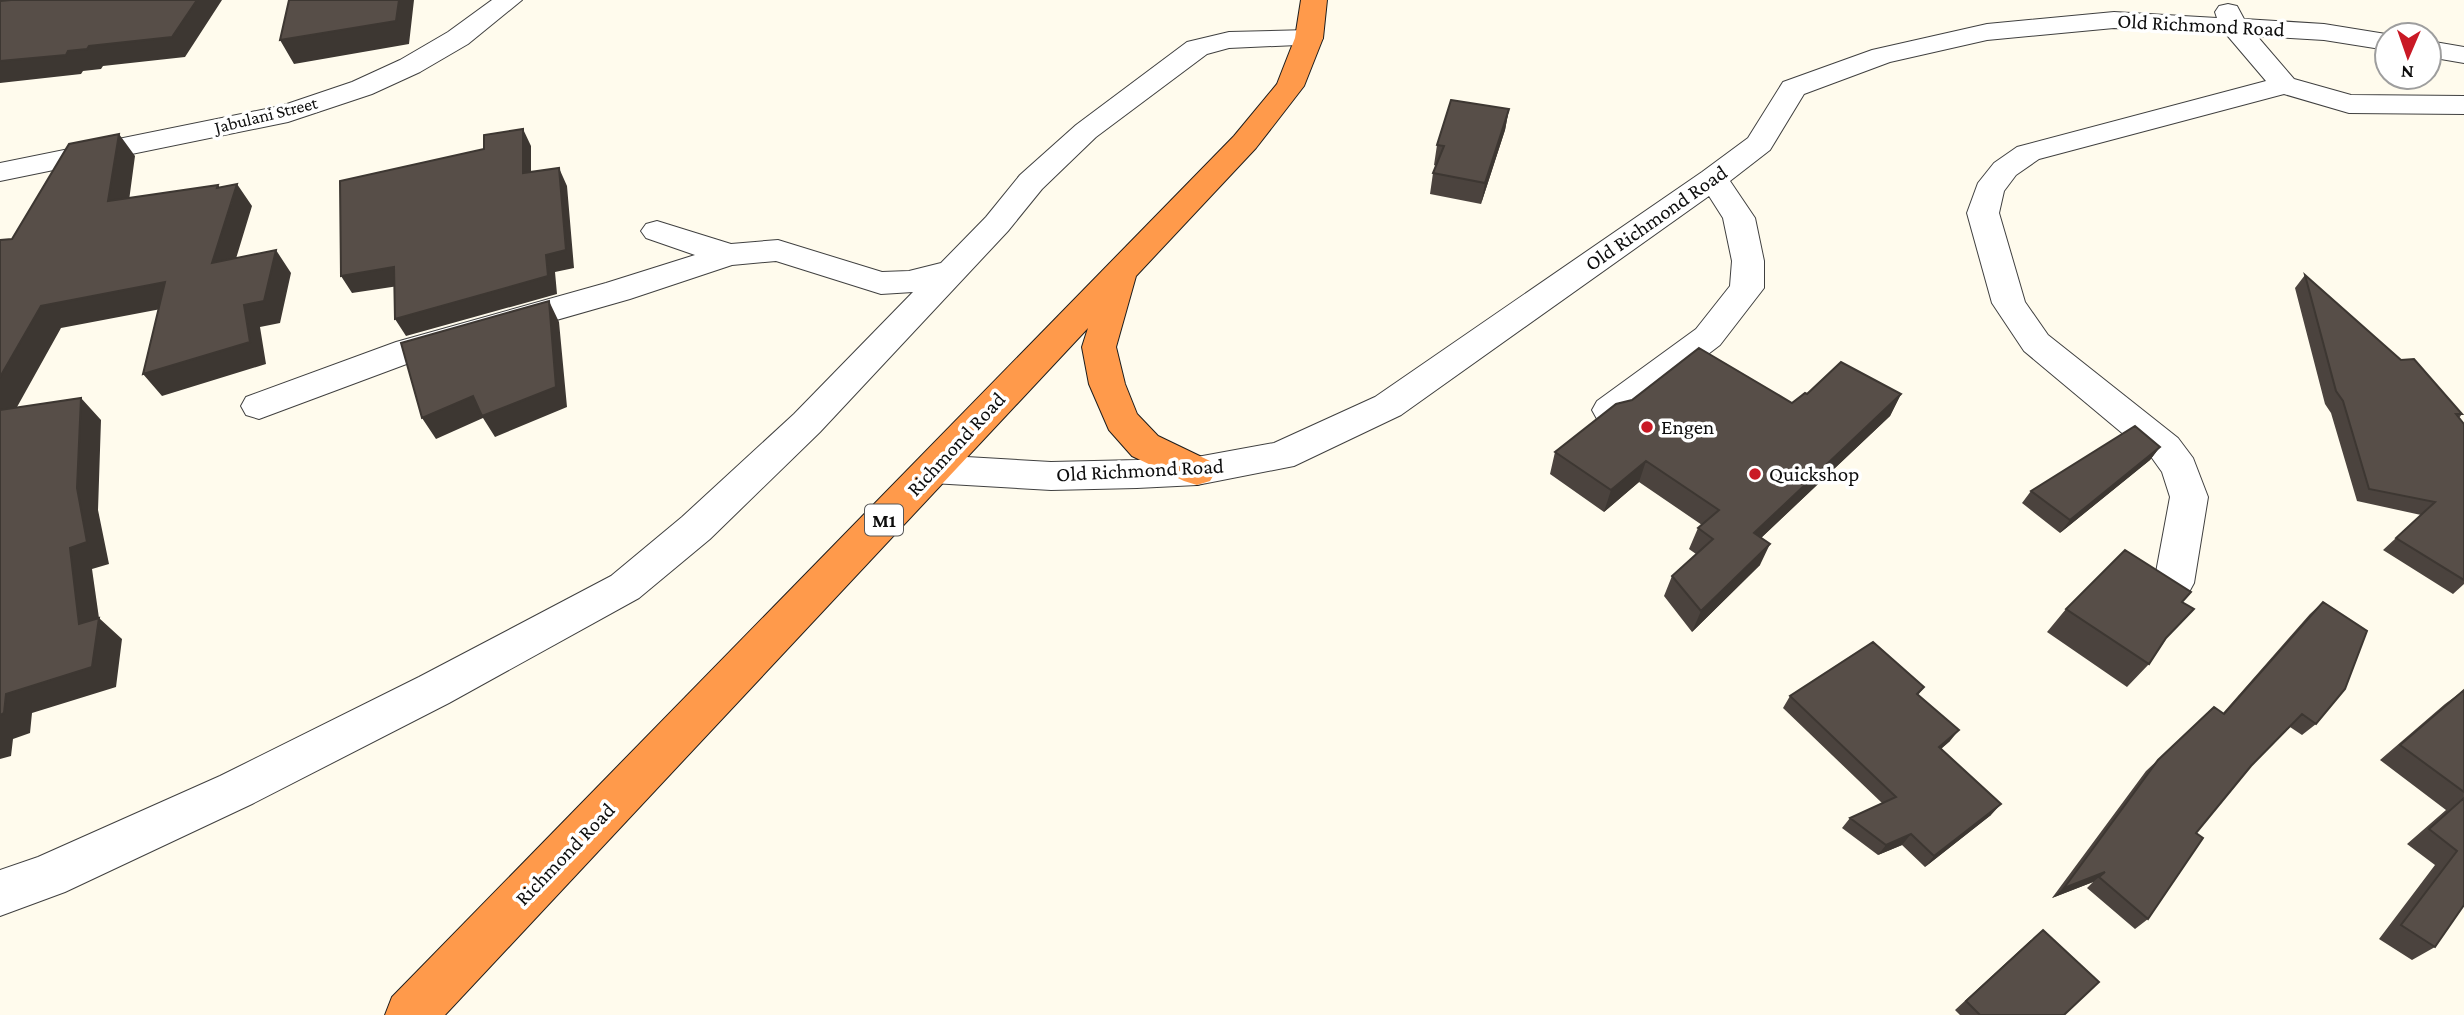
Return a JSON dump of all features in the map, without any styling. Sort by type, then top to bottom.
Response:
[{"type":"highway","name":"Richmond Road","points":[[410,1015],[1245,142],[1290,86],[1309,38],[1314,0]]},
{"type":"highway","points":[[1123,268],[1099,348],[1107,384],[1122,421],[1145,446],[1197,471]]},
{"type":"street","name":"Jabulani Street","points":[[0,172],[288,113],[362,88],[410,66],[458,38],[509,0]]},
{"type":"street","points":[[2229,13],[2284,85]]},
{"type":"street","name":"Old Richmond Road","points":[[932,469],[1051,476],[1197,471],[1281,456],[1388,406],[1713,179],[1759,144],[1793,88],[1882,56],[1987,32],[2056,24],[2229,13],[2373,40]]},
{"type":"street","points":[[0,893],[48,876],[236,790],[434,690],[625,587],[696,528],[807,423],[997,224],[1031,183],[1086,131],[1197,48],[1229,40],[1309,38]]},
{"type":"street","points":[[2443,51],[2464,55]]},
{"type":"street","points":[[2174,583],[2189,497],[2180,468],[2165,448],[2036,343],[2009,303],[1983,213],[1989,190],[2005,169],[2028,153],[2284,85],[2349,104],[2451,105],[2464,123]]},
{"type":"street","points":[[1610,410],[1708,337],[1747,288],[1748,261],[1739,218],[1713,179]]},
{"type":"street","points":[[657,231],[729,255]]},
{"type":"street","points":[[259,406],[408,350],[729,255],[778,250],[881,283],[909,282],[949,272]]},
{"type":"building","points":[[197,0],[172,37],[89,46],[87,49],[68,51],[66,55],[0,61],[0,1]]},
{"type":"building","points":[[289,0],[399,0],[396,21],[280,40]]},
{"type":"building","points":[[1451,100],[1509,109],[1485,183],[1433,173],[1444,146],[1437,145]]},
{"type":"building","points":[[523,129],[523,173],[559,168],[566,250],[546,255],[548,276],[395,319],[394,267],[341,276],[340,181],[484,149],[484,135]]},
{"type":"building","points":[[119,134],[108,201],[237,184],[212,263],[276,250],[264,301],[244,305],[250,342],[143,374],[165,282],[41,306],[0,377],[0,240],[12,239],[69,144]]},
{"type":"building","points":[[2305,275],[2401,360],[2414,359],[2462,414],[2456,414],[2464,424],[2464,580],[2396,538],[2435,502],[2369,489],[2343,401],[2336,391]]},
{"type":"building","points":[[549,301],[556,387],[482,416],[473,396],[422,418],[401,343]]},
{"type":"building","points":[[1699,348],[1792,403],[1807,394],[1841,362],[1901,394],[1754,533],[1770,544],[1701,611],[1672,576],[1713,539],[1698,528],[1719,510],[1646,461],[1611,490],[1555,452],[1616,404],[1632,400]]},
{"type":"building","points":[[81,398],[77,488],[87,542],[70,548],[79,624],[99,618],[92,667],[6,694],[4,713],[0,715],[0,410]]},
{"type":"building","points":[[2135,426],[2160,447],[2070,520],[2031,491]]},
{"type":"building","points":[[2125,550],[2191,592],[2182,602],[2194,609],[2166,638],[2149,664],[2066,609]]},
{"type":"building","points":[[2323,602],[2367,631],[2345,689],[2316,724],[2302,714],[2251,766],[2196,833],[2203,838],[2148,919],[2099,877],[2105,872],[2064,888],[2158,760],[2214,707],[2224,714]]},
{"type":"building","points":[[1873,642],[1924,687],[1917,694],[1959,730],[1939,747],[2001,804],[1934,856],[1911,834],[1886,845],[1850,818],[1896,797],[1790,696]]},
{"type":"building","points":[[2464,690],[2464,792],[2400,745]]},
{"type":"building","points":[[2464,798],[2464,905],[2435,947],[2401,925],[2457,851],[2429,829]]},
{"type":"building","points":[[2043,930],[2099,982],[2064,1015],[1980,1015],[1966,1001]]},
{"type":"place","name":"Engen","points":[[1647,427]]},
{"type":"place","name":"Quickshop","points":[[1755,474]]}]
